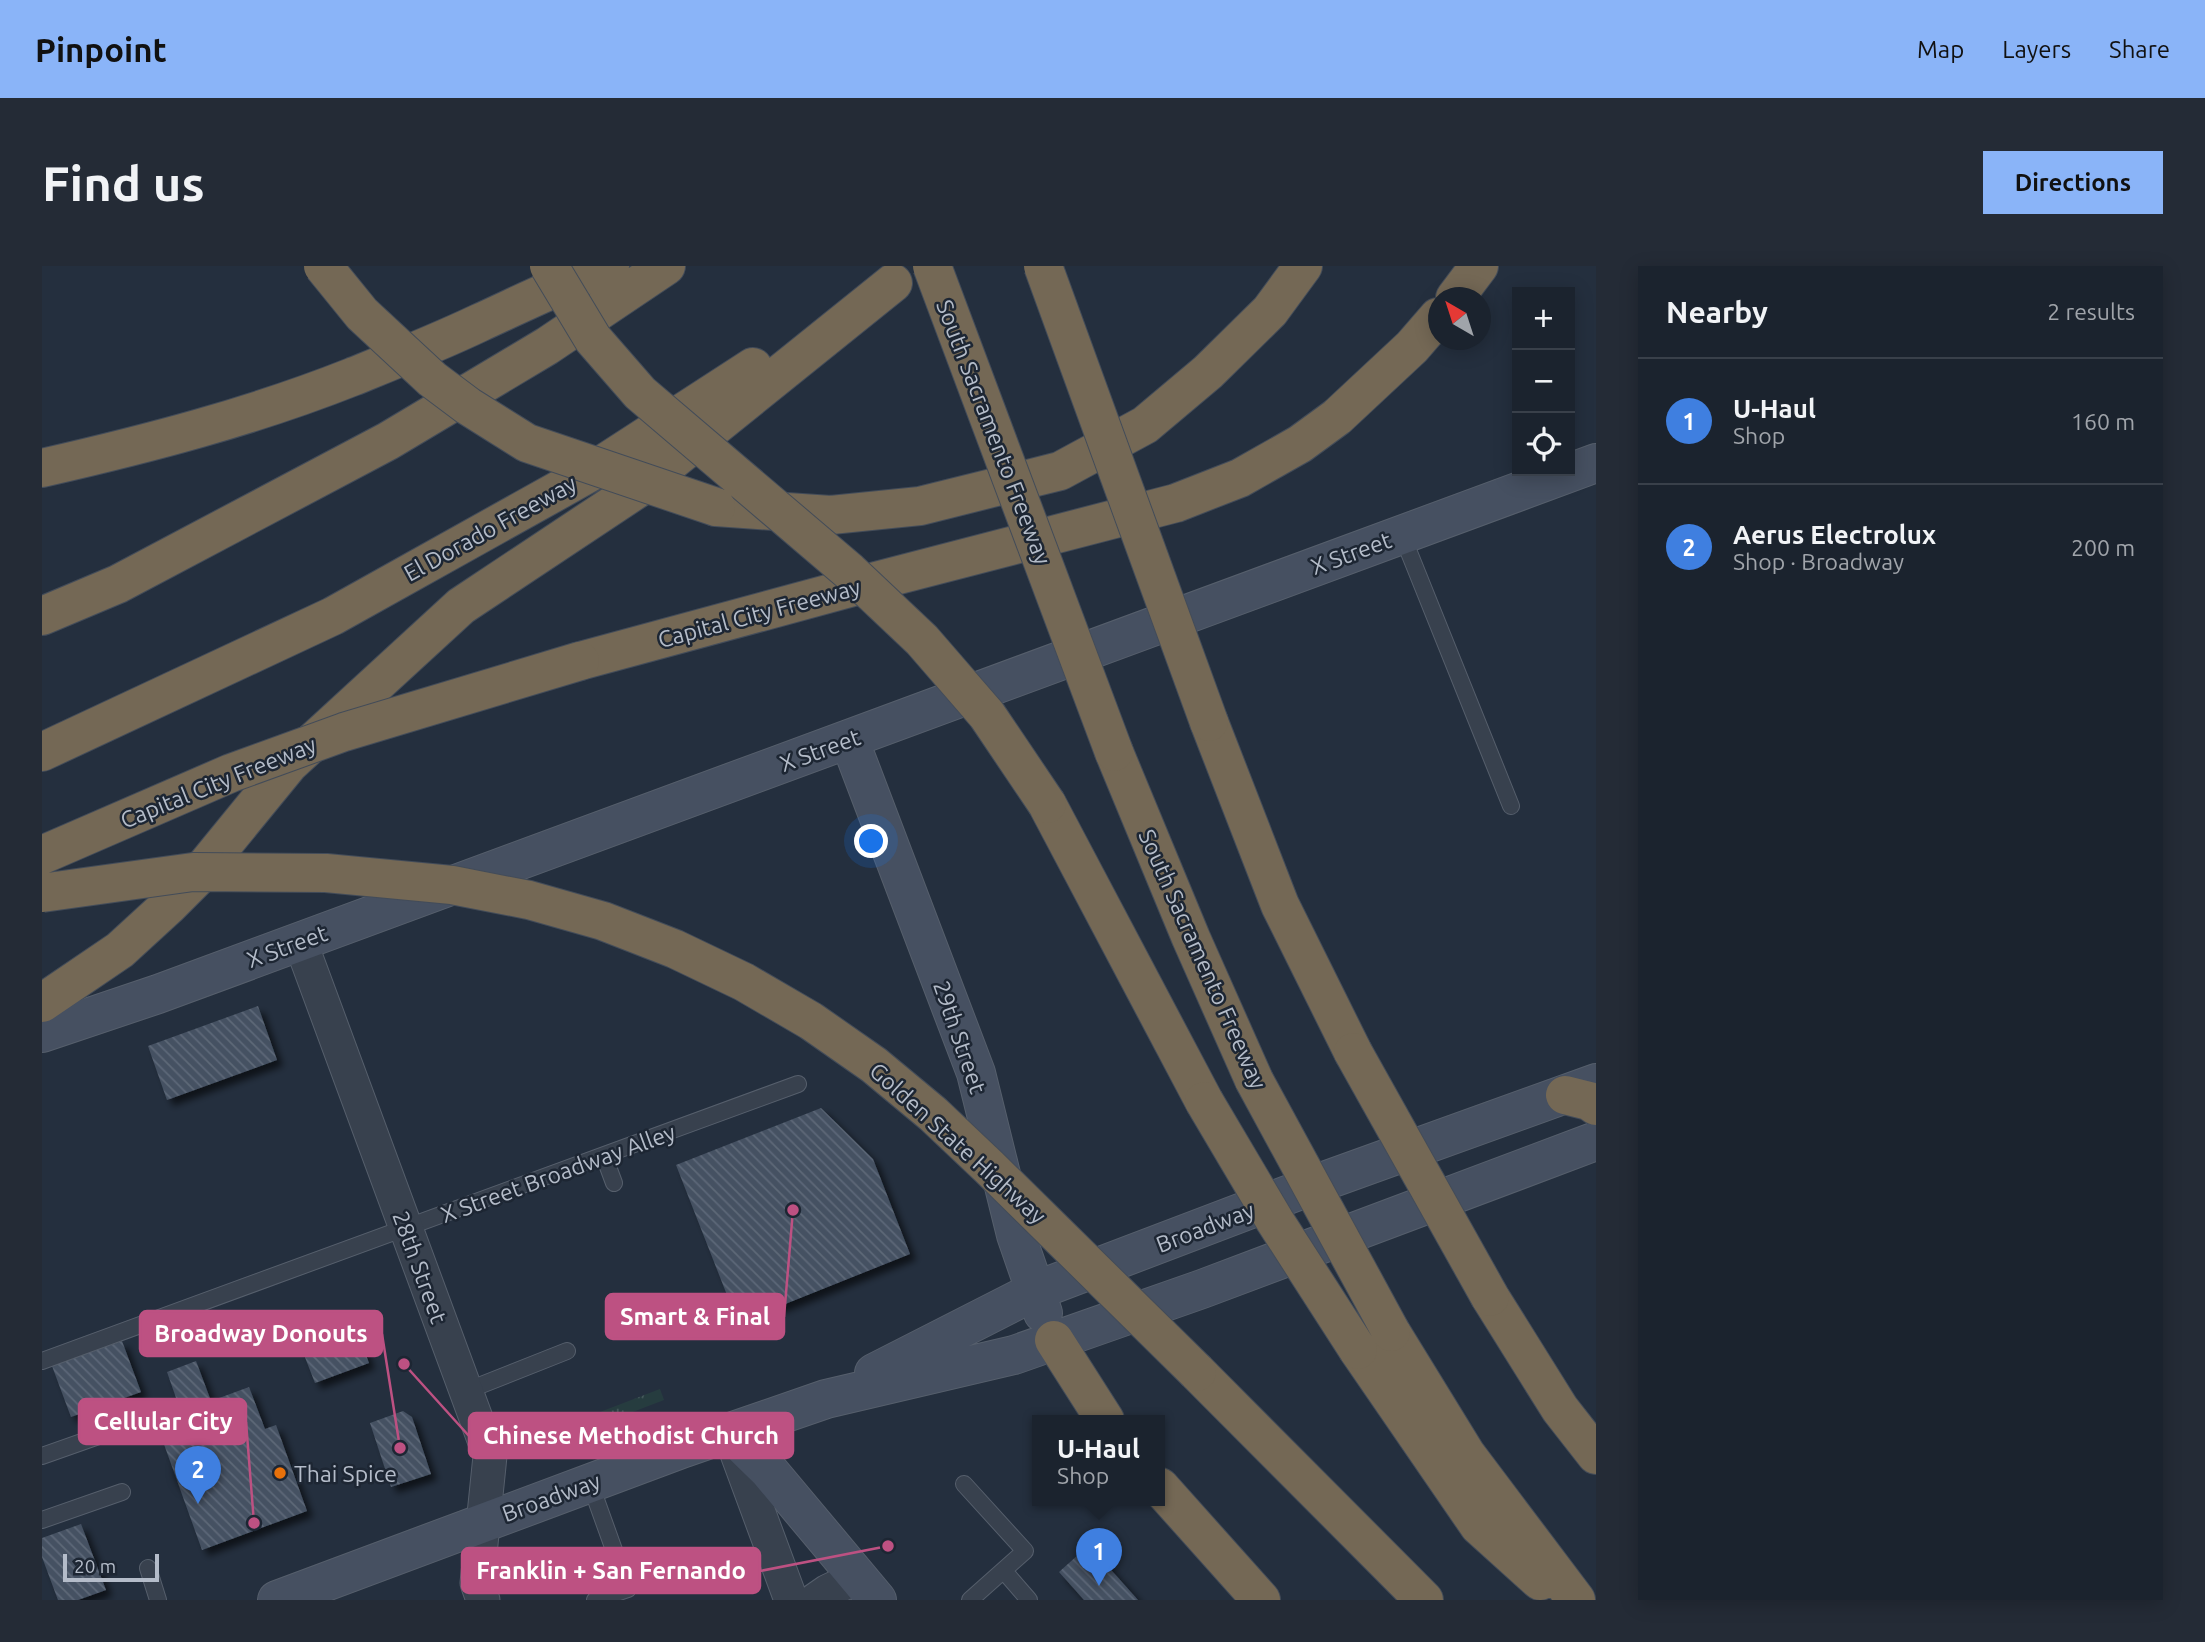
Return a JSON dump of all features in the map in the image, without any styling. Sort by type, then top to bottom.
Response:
[{"type":"highway","points":[[323,266],[362,314],[432,379],[468,406],[527,443],[716,508],[831,515],[920,506],[1060,471],[1145,425],[1156,416],[1208,372],[1261,320],[1303,266]]},
{"type":"highway","points":[[549,266],[593,339],[640,393],[849,571],[922,640],[987,715],[1047,804],[1204,1101],[1275,1221],[1358,1350],[1479,1526],[1560,1600]]},
{"type":"highway","points":[[42,468],[135,447],[218,424],[337,382],[477,324],[569,280],[610,266]]},
{"type":"highway","points":[[42,616],[118,584],[388,441],[547,346],[666,266]]},
{"type":"highway","name":"South Sacramento Freeway","points":[[932,266],[1114,752],[1191,938],[1254,1080],[1391,1332],[1466,1454],[1576,1600]]},
{"type":"highway","points":[[1043,266],[1209,722],[1280,905],[1353,1052],[1490,1297],[1560,1409],[1596,1455]]},
{"type":"highway","points":[[1463,287],[1479,266]]},
{"type":"highway","points":[[42,1003],[120,950],[169,906],[195,879],[289,764],[461,606],[637,489],[905,274]]},
{"type":"highway","name":"El Dorado Freeway","points":[[42,752],[333,616],[590,472],[802,336],[905,274]]},
{"type":"highway","name":"Capital City Freeway","points":[[42,855],[231,773],[344,732],[580,662],[1176,503],[1240,478],[1300,444],[1337,416],[1412,347],[1428,329]]},
{"type":"highway","name":"Golden State Highway","points":[[42,893],[193,872],[326,873],[452,885],[529,900],[603,921],[675,949],[744,982],[811,1021],[874,1065],[933,1114],[1197,1372],[1424,1600]]},
{"type":"highway","points":[[1054,1340],[1102,1415]]},
{"type":"highway","points":[[1165,1493],[1261,1600]]},
{"type":"main road","name":"X Street","points":[[42,1033],[300,941],[1596,463]]},
{"type":"main road","name":"29th Street","points":[[849,739],[976,1073],[1016,1235],[1054,1340]]},
{"type":"main road","name":"Broadway","points":[[826,1399],[1035,1291],[1327,1180],[1586,1095]]},
{"type":"main road","name":"Broadway","points":[[277,1600],[483,1522],[826,1399],[1014,1355],[1202,1289],[1596,1141]]},
{"type":"main road","points":[[729,1432],[769,1471],[867,1588]]},
{"type":"street","name":"28th Street","points":[[300,941],[490,1456],[477,1583],[483,1600]]},
{"type":"street","points":[[729,1432],[792,1600]]},
{"type":"street","points":[[815,1600],[828,1591],[867,1588]]},
{"type":"lane","points":[[1402,535],[1511,806]]},
{"type":"lane","name":"X Street Broadway Alley","points":[[42,1361],[406,1228],[511,1196],[604,1156],[798,1084]]},
{"type":"lane","points":[[604,1156],[614,1183]]},
{"type":"lane","points":[[466,1391],[567,1351]]},
{"type":"lane","points":[[42,1456],[144,1420]]},
{"type":"lane","points":[[590,1483],[628,1589],[595,1600]]},
{"type":"lane","points":[[964,1484],[1025,1551],[970,1600]]},
{"type":"lane","points":[[42,1520],[122,1492]]},
{"type":"lane","points":[[148,1568],[158,1600]]},
{"type":"lane","points":[[1004,1571],[1029,1600]]},
{"type":"green space","points":[[660,1389],[664,1400],[604,1423],[600,1412]]},
{"type":"building","points":[[258,1006],[277,1060],[167,1100],[148,1046]]},
{"type":"building","points":[[821,1108],[873,1159],[910,1254],[738,1323],[676,1165]]},
{"type":"building","points":[[355,1327],[369,1363],[315,1383],[301,1347]]},
{"type":"building","points":[[122,1341],[141,1392],[71,1417],[52,1366]]},
{"type":"building","points":[[196,1361],[211,1401],[249,1387],[265,1429],[276,1425],[307,1511],[202,1550],[156,1422],[181,1412],[167,1372]]},
{"type":"building","points":[[403,1411],[412,1417],[431,1474],[391,1487],[370,1423]]},
{"type":"building","points":[[81,1524],[106,1590],[78,1600],[58,1600],[42,1557],[42,1538]]},
{"type":"building","points":[[1089,1545],[1138,1600],[1084,1600],[1059,1572]]},
{"type":"place","name":"Smart & Final","points":[[793,1210]]},
{"type":"place","name":"Chinese Methodist Church","points":[[404,1364]]},
{"type":"place","name":"Broadway Donouts","points":[[400,1448]]},
{"type":"place","name":"Thai Spice","points":[[280,1473]]},
{"type":"place","name":"Aerus Electrolux","points":[[198,1504]]},
{"type":"place","name":"Cellular City","points":[[254,1523]]},
{"type":"place","name":"Franklin + San Fernando","points":[[888,1546]]},
{"type":"place","name":"U-Haul","points":[[1099,1586]]}]
